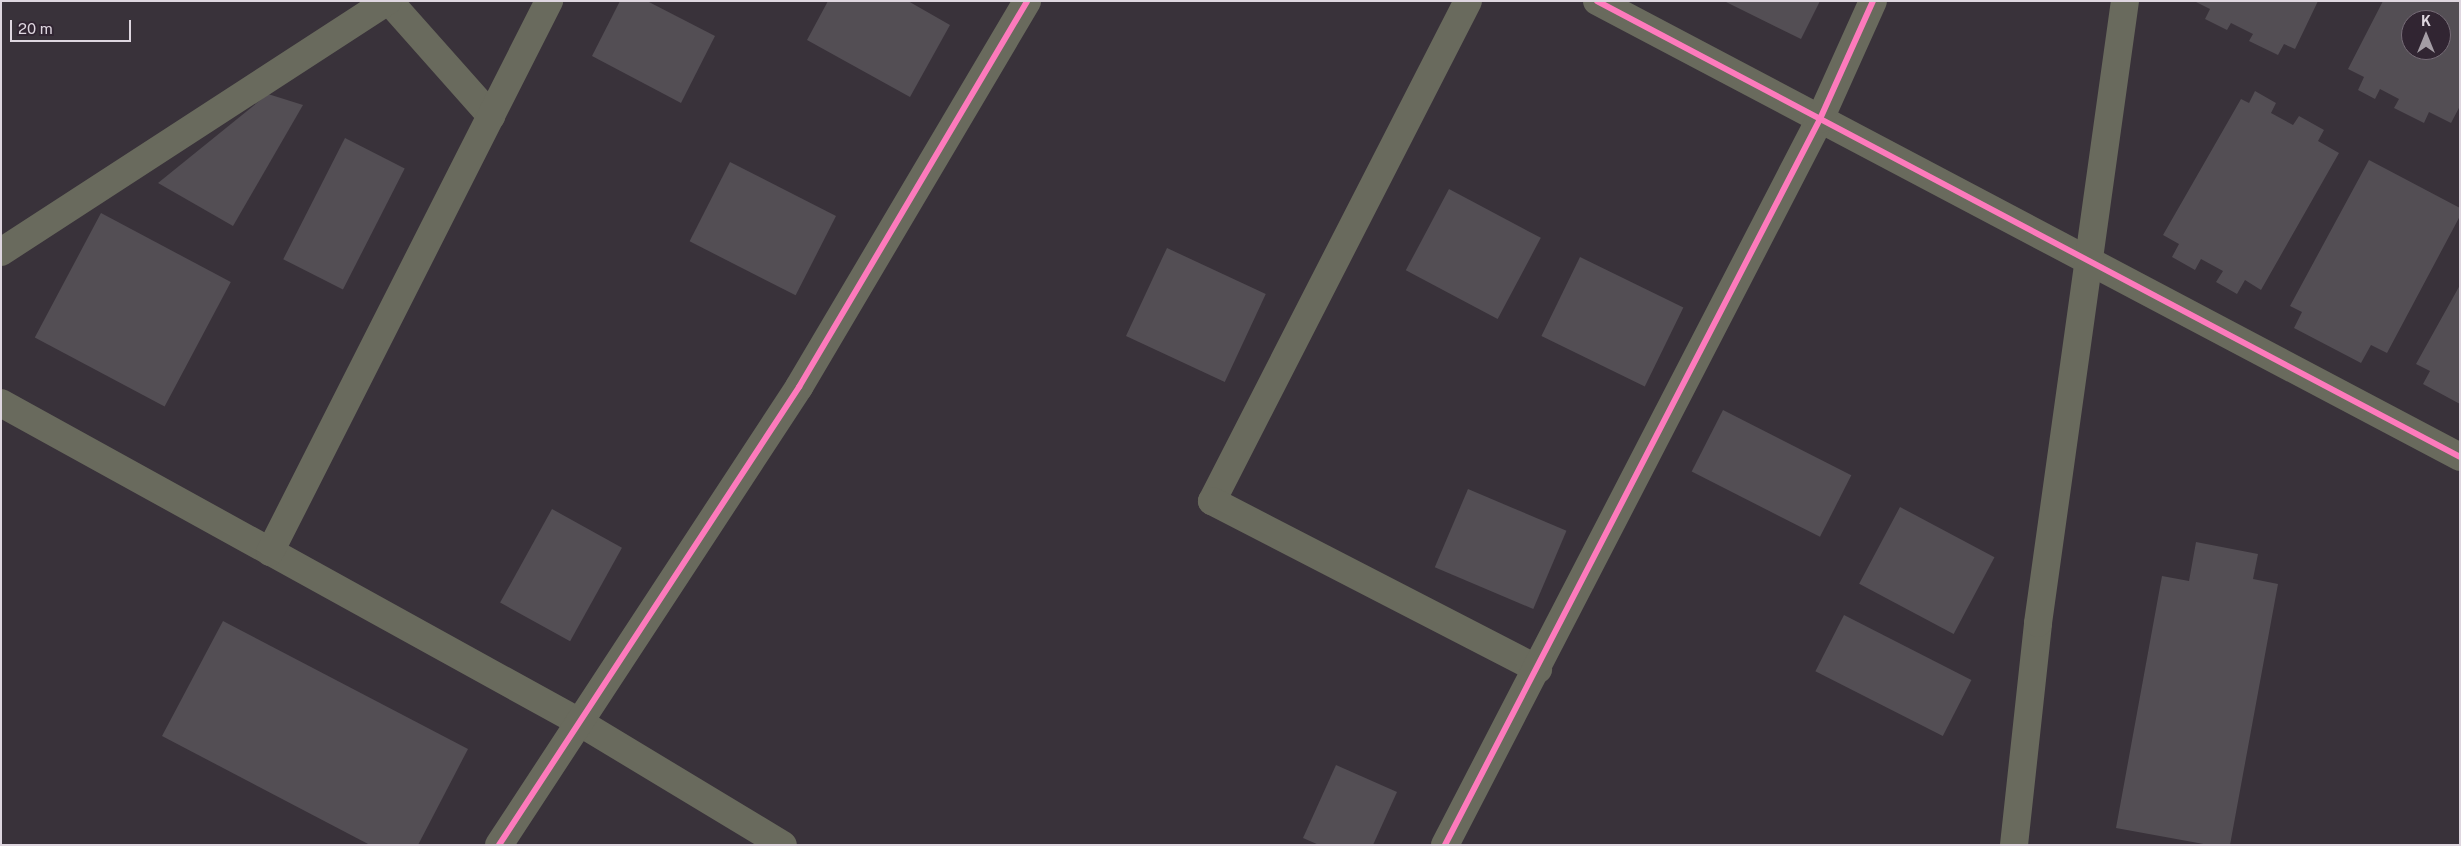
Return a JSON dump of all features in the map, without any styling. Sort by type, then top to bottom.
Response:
[{"type":"street","points":[[1,252],[388,1],[491,116]]},
{"type":"street","points":[[270,552],[549,1]]},
{"type":"street","points":[[499,845],[799,387],[1027,1]]},
{"type":"street","points":[[1468,1],[1212,501],[1538,670]]},
{"type":"street","points":[[1597,1],[2460,457]]},
{"type":"street","points":[[1445,845],[1538,670],[1820,119],[1873,1]]},
{"type":"street","points":[[2014,845],[2038,623],[2124,1]]},
{"type":"street","points":[[1,403],[579,722],[783,845]]},
{"type":"building","points":[[620,1],[647,1],[715,36],[681,103],[592,56]]},
{"type":"building","points":[[828,1],[908,1],[950,25],[910,97],[807,40]]},
{"type":"building","points":[[1724,1],[1820,1],[1801,39]]},
{"type":"building","points":[[2194,1],[2318,1],[2295,49],[2284,44],[2278,55],[2249,41],[2253,34],[2231,23],[2227,30],[2205,19],[2210,9]]},
{"type":"building","points":[[2383,1],[2460,1],[2460,106],[2451,123],[2429,112],[2424,123],[2394,108],[2399,99],[2380,89],[2375,99],[2358,90],[2364,77],[2348,69]]},
{"type":"building","points":[[2255,91],[2276,103],[2271,113],[2293,125],[2299,116],[2324,130],[2318,141],[2339,153],[2261,290],[2245,280],[2237,294],[2216,282],[2223,271],[2201,259],[2195,270],[2172,257],[2179,244],[2163,235],[2241,99],[2249,103]]},
{"type":"building","points":[[268,94],[303,105],[233,226],[158,183]]},
{"type":"building","points":[[345,138],[405,168],[343,290],[283,259]]},
{"type":"building","points":[[2369,160],[2460,208],[2460,216],[2387,353],[2371,345],[2361,363],[2294,328],[2302,312],[2290,306]]},
{"type":"building","points":[[730,162],[836,216],[796,295],[690,241]]},
{"type":"building","points":[[1449,189],[1541,238],[1498,319],[1406,270]]},
{"type":"building","points":[[101,213],[231,282],[165,407],[35,337]]},
{"type":"building","points":[[1167,248],[1266,294],[1225,382],[1126,336]]},
{"type":"building","points":[[1580,257],[1683,307],[1645,387],[1541,336]]},
{"type":"building","points":[[2460,285],[2460,404],[2423,384],[2430,371],[2416,364]]},
{"type":"building","points":[[1723,410],[1851,475],[1820,537],[1692,471]]},
{"type":"building","points":[[1468,489],[1566,531],[1533,609],[1435,567]]},
{"type":"building","points":[[1900,507],[1994,557],[1954,634],[1859,584]]},
{"type":"building","points":[[552,509],[622,548],[570,641],[500,603]]},
{"type":"building","points":[[2196,542],[2258,554],[2253,579],[2278,584],[2230,845],[2209,845],[2116,828],[2162,576],[2189,581]]},
{"type":"building","points":[[1844,615],[1971,680],[1943,736],[1815,671]]},
{"type":"building","points":[[223,621],[468,749],[418,845],[370,845],[162,736]]},
{"type":"building","points":[[1336,765],[1397,792],[1373,845],[1319,845],[1303,838]]},
{"type":"cycle path","points":[[499,845],[799,387],[1027,1]]},
{"type":"cycle path","points":[[1597,1],[2460,457]]},
{"type":"cycle path","points":[[1445,845],[1820,119],[1873,1]]}]
